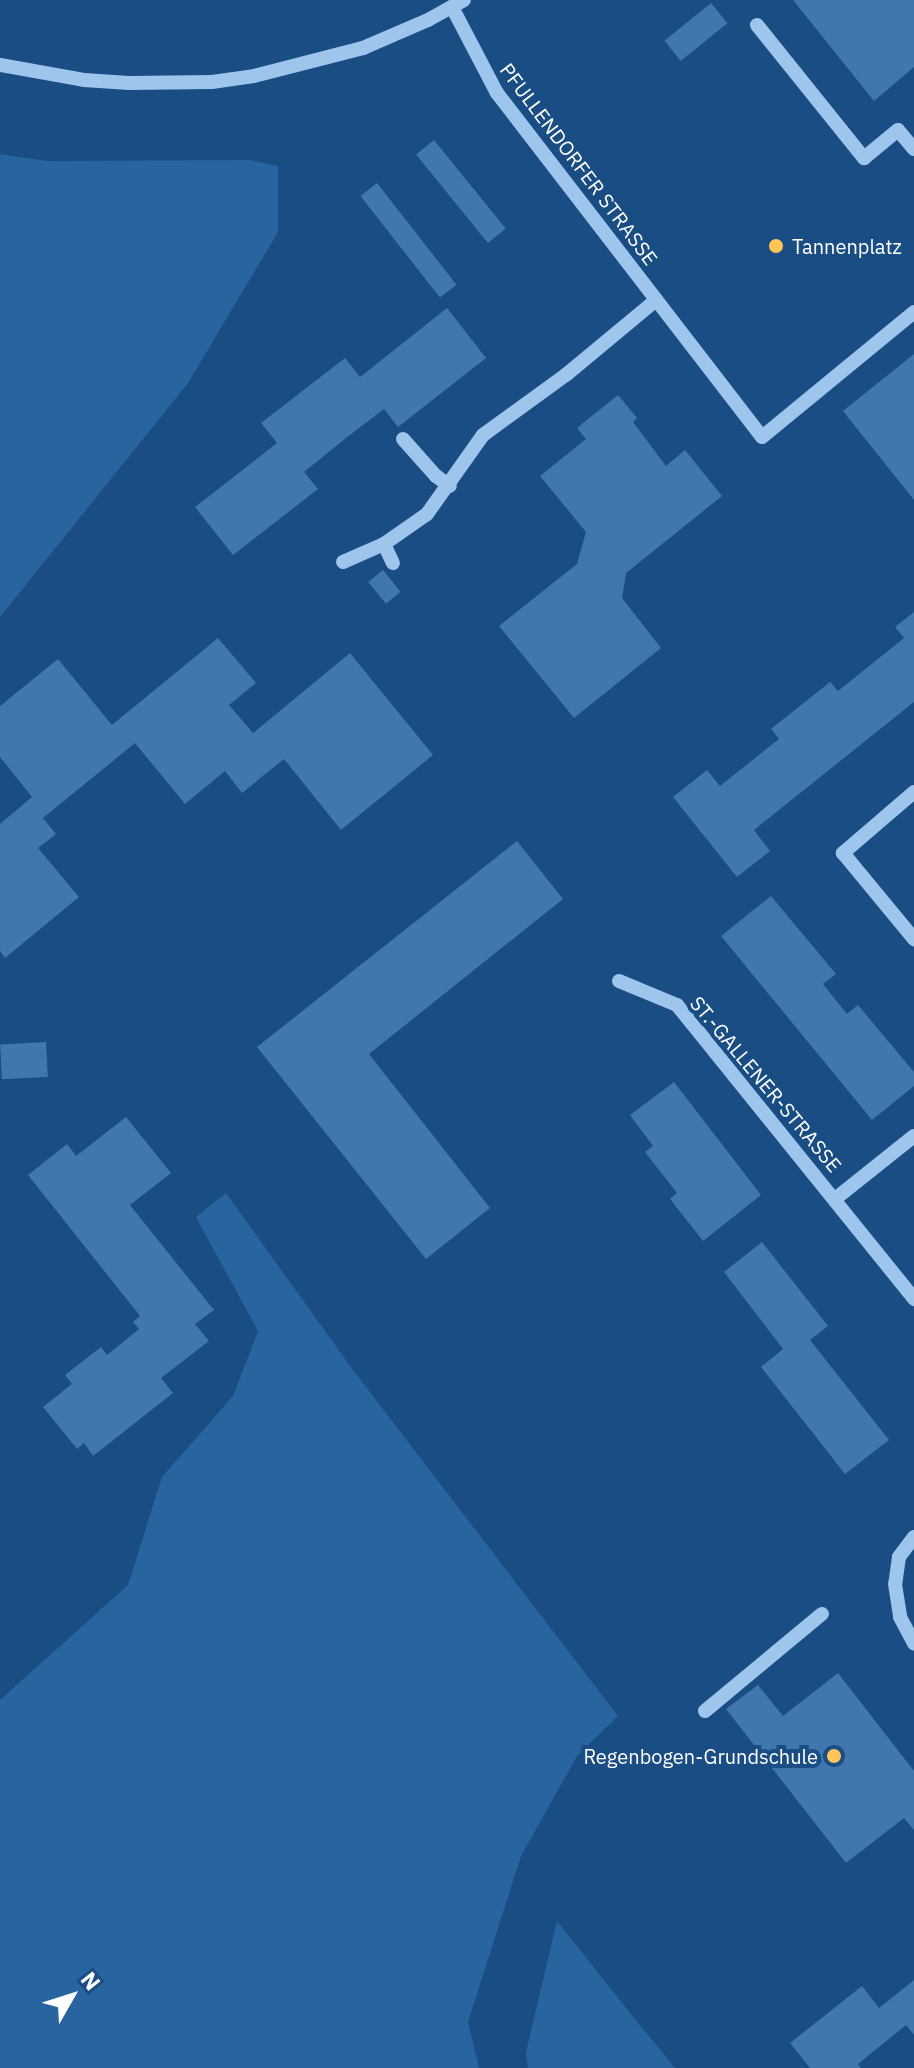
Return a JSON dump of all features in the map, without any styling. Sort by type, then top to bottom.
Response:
[{"type":"street","points":[[0,65],[84,80],[212,82],[328,59],[396,35],[458,4]]},
{"type":"street","name":"PFULLENDORFER STRASSE","points":[[458,4],[497,93],[762,437],[914,312]]},
{"type":"street","points":[[757,25],[864,158],[898,130],[914,149]]},
{"type":"street","points":[[343,562],[384,544],[427,514],[450,486],[483,435],[567,374],[656,300]]},
{"type":"street","points":[[403,439],[436,476],[450,486]]},
{"type":"street","points":[[384,544],[393,563]]},
{"type":"street","points":[[914,792],[843,853],[914,939]]},
{"type":"street","name":"ST.-GALLENER-STRASSE","points":[[619,981],[677,1005],[914,1299]]},
{"type":"street","name":"ST.-GALLENER-STRASSE","points":[[835,1199],[914,1136]]},
{"type":"street","points":[[914,1537],[899,1557],[895,1584],[900,1617],[914,1643]]},
{"type":"street","points":[[705,1711],[822,1614]]},
{"type":"shaded area","points":[[0,154],[47,161],[249,160],[278,166],[278,232],[188,383],[0,617]]},
{"type":"shaded area","points":[[226,1193],[353,1370],[618,1716],[577,1756],[521,1856],[468,2022],[479,2068],[0,2068],[0,1700],[128,1585],[162,1477],[233,1396],[258,1331],[196,1217]]},
{"type":"shaded area","points":[[557,1921],[675,2068],[528,2068],[526,2052]]},
{"type":"building","points":[[793,0],[914,0],[914,67],[874,101]]},
{"type":"building","points":[[711,3],[727,23],[681,61],[664,41]]},
{"type":"building","points":[[434,140],[506,229],[488,243],[416,154]]},
{"type":"building","points":[[377,183],[456,285],[440,298],[360,196]]},
{"type":"building","points":[[447,308],[486,358],[398,427],[384,409],[346,438],[304,472],[318,489],[233,555],[195,507],[277,443],[261,423],[345,358],[360,377]]},
{"type":"building","points":[[914,354],[914,500],[843,411]]},
{"type":"building","points":[[618,395],[637,418],[633,422],[666,466],[685,450],[722,496],[626,573],[622,598],[661,648],[574,718],[499,626],[577,564],[586,532],[540,476],[586,439],[577,428]]},
{"type":"building","points":[[383,570],[401,592],[386,604],[368,582]]},
{"type":"building","points":[[914,612],[914,702],[754,830],[770,851],[737,877],[673,797],[707,770],[720,786],[779,739],[771,729],[830,682],[838,691],[904,638],[895,627]]},
{"type":"building","points":[[218,638],[256,683],[229,705],[253,733],[350,653],[433,755],[341,830],[284,759],[242,793],[225,771],[185,804],[135,743],[43,818],[56,834],[38,848],[79,897],[5,958],[0,951],[0,824],[32,797],[0,757],[0,706],[58,659],[112,725]]},
{"type":"building","points":[[517,841],[563,899],[369,1054],[490,1208],[426,1259],[257,1047]]},
{"type":"building","points":[[771,896],[836,974],[823,984],[847,1014],[858,1005],[914,1072],[914,1086],[872,1120],[721,936]]},
{"type":"building","points":[[46,1042],[48,1077],[2,1079],[0,1044]]},
{"type":"building","points":[[674,1082],[761,1195],[703,1241],[670,1199],[677,1193],[645,1152],[653,1146],[630,1115]]},
{"type":"building","points":[[126,1117],[171,1173],[130,1205],[214,1310],[195,1324],[209,1341],[161,1378],[173,1393],[93,1456],[84,1443],[77,1449],[43,1407],[72,1384],[65,1375],[101,1347],[107,1355],[139,1329],[133,1322],[140,1316],[28,1175],[67,1144],[76,1156]]},
{"type":"building","points":[[762,1242],[828,1326],[810,1340],[889,1440],[845,1474],[761,1367],[783,1349],[724,1272]]},
{"type":"building","points":[[838,1673],[914,1771],[914,1830],[904,1818],[846,1863],[726,1709],[758,1685],[783,1716]]},
{"type":"building","points":[[914,1980],[914,2035],[906,2025],[858,2064],[861,2068],[810,2068],[790,2043],[862,1986],[879,2008]]},
{"type":"place","name":"Tannenplatz","points":[[776,246]]},
{"type":"place","name":"Regenbogen-Grundschule","points":[[834,1756]]}]
